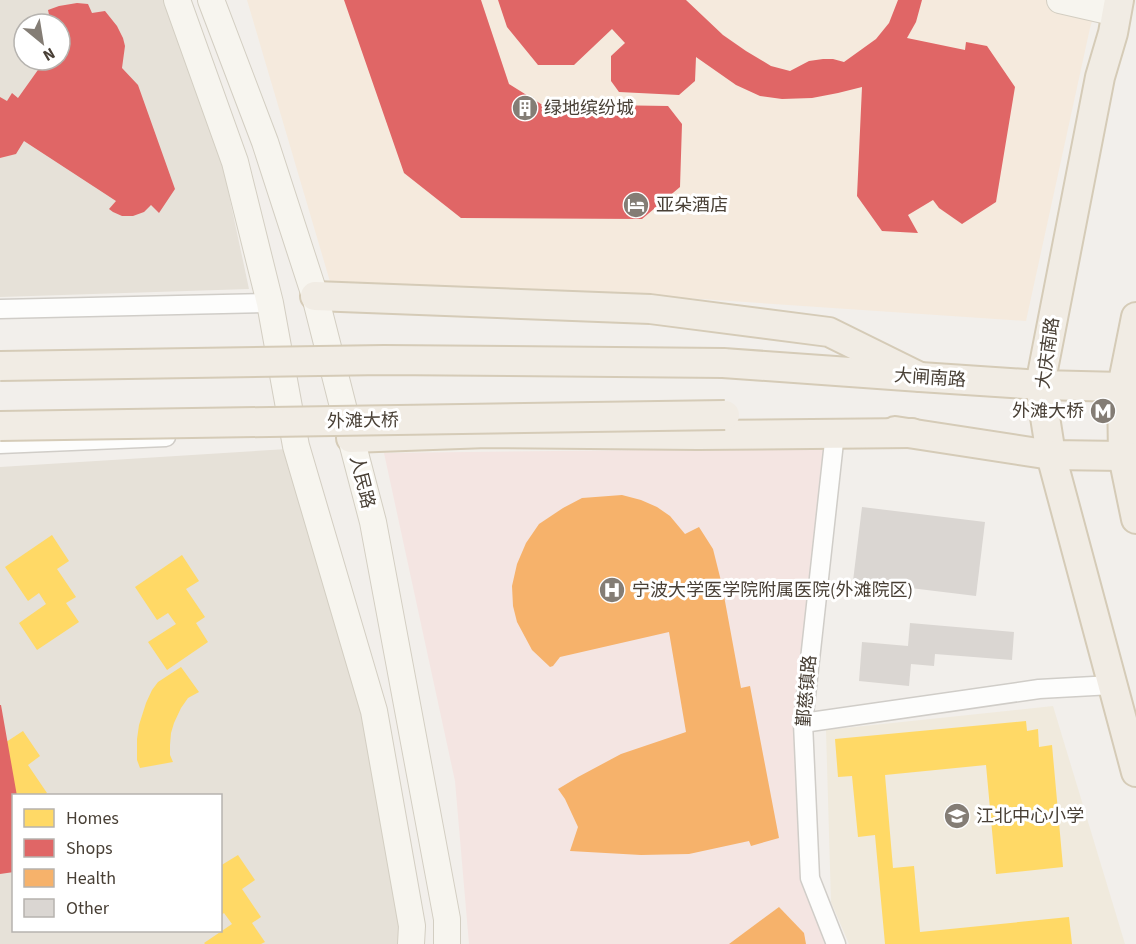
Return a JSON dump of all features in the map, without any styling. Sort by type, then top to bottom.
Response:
[{"type":"main road","points":[[177,0],[236,162],[270,303],[296,447],[374,711],[412,926],[411,944]]},
{"type":"main road","name":"人民路","points":[[211,0],[266,142],[315,296],[351,438],[377,545],[447,919],[447,944]]},
{"type":"main road","points":[[1060,0],[1118,7]]},
{"type":"main road","name":"大庆南路","points":[[1118,7],[1100,77],[1040,385],[1051,455],[1136,772]]},
{"type":"main road","points":[[315,296],[650,309],[830,332],[920,377]]},
{"type":"main road","points":[[1136,317],[1129,388],[1129,457],[1136,519]]},
{"type":"main road","name":"大闸南路","points":[[0,366],[384,360],[723,363],[1040,385],[1129,388]]},
{"type":"main road","name":"外滩大桥","points":[[0,426],[725,415],[912,433]]},
{"type":"main road","points":[[351,438],[487,433],[698,435],[912,433],[1051,455],[1129,457]]},
{"type":"street","points":[[0,309],[270,303]]},
{"type":"street","points":[[0,444],[293,431]]},
{"type":"street","name":"鄞慈镇路","points":[[835,434],[803,723],[810,878],[836,944]]},
{"type":"street","points":[[803,723],[1039,689],[1112,685]]},
{"type":"shaded area","points":[[0,0],[163,0],[223,167],[249,289],[0,297]]},
{"type":"shaded area","points":[[247,0],[1098,0],[1026,321],[686,298],[331,285]]},
{"type":"shaded area","name":"宁波大学医学院附属医院(外滩院区)","points":[[827,448],[794,727],[828,944],[469,944],[455,781],[384,453]]},
{"type":"shaded area","points":[[287,449],[367,722],[402,944],[0,944],[0,467]]},
{"type":"shaded area","name":"江北中心小学","points":[[1053,706],[1125,944],[849,944],[831,902],[826,730]]},
{"type":"building: Homes","points":[[52,535],[69,561],[57,569],[76,597],[66,603],[79,622],[37,650],[19,623],[46,604],[39,593],[28,601],[5,567]]},
{"type":"building: Homes","points":[[182,555],[199,581],[186,589],[205,617],[196,623],[208,642],[167,670],[148,642],[176,624],[168,613],[157,620],[135,587]]},
{"type":"building: Homes","points":[[181,667],[199,692],[188,698],[174,723],[170,745],[173,762],[140,768],[137,760],[137,739],[146,703],[158,682]]},
{"type":"building: Homes","points":[[1026,721],[1027,731],[1038,729],[1039,747],[1052,745],[1063,867],[996,874],[986,765],[885,775],[893,868],[914,866],[920,932],[1069,917],[1072,944],[885,944],[875,835],[858,837],[852,776],[838,777],[835,739]]},
{"type":"building: Homes","points":[[23,731],[40,756],[28,765],[47,793],[14,794],[10,789],[0,795],[0,746]]},
{"type":"building: Homes","points":[[12,803],[12,843],[8,846],[0,833],[0,811]]},
{"type":"building: Homes","points":[[238,855],[255,880],[242,889],[261,917],[252,923],[265,942],[261,944],[204,943],[232,924],[224,913],[222,914],[222,865]]},
{"type":"building: Shops","name":"绿地缤纷城","points":[[344,0],[481,0],[509,84],[541,104],[668,106],[682,124],[680,187],[642,219],[461,218],[404,173]]},
{"type":"building: Shops","points":[[498,0],[686,0],[723,35],[746,51],[771,66],[790,71],[809,61],[833,59],[844,62],[876,39],[889,23],[898,0],[922,0],[916,22],[907,38],[965,50],[966,42],[987,46],[1015,87],[996,202],[962,224],[939,208],[933,200],[908,215],[918,233],[882,231],[857,196],[862,87],[812,98],[782,99],[760,96],[736,85],[696,57],[695,81],[679,95],[619,92],[611,81],[611,56],[625,43],[612,29],[574,65],[538,65],[507,27]]},
{"type":"building: Shops","points":[[88,4],[92,13],[105,11],[123,38],[125,46],[122,68],[138,85],[175,189],[159,213],[151,205],[144,212],[133,216],[122,216],[113,212],[109,209],[116,201],[24,141],[16,154],[0,158],[0,97],[7,101],[12,93],[18,98],[36,72],[72,72],[72,12],[48,12],[48,10],[59,6]]},
{"type":"building: Shops","points":[[1,705],[17,794],[12,794],[12,872],[0,874]]},
{"type":"building: Health","points":[[622,495],[657,507],[670,516],[685,534],[699,527],[713,549],[741,688],[750,686],[779,838],[751,846],[749,841],[689,854],[641,855],[570,851],[578,827],[558,789],[621,754],[686,732],[669,632],[560,657],[550,667],[532,650],[517,622],[512,586],[517,564],[526,543],[539,524],[582,498]]},
{"type":"building: Health","points":[[779,907],[804,933],[806,944],[729,944]]},
{"type":"building: Other","points":[[862,507],[985,522],[976,596],[853,581]]},
{"type":"building: Other","points":[[910,623],[1014,632],[1012,660],[935,654],[934,666],[911,664],[909,686],[859,681],[862,642],[908,646]]},
{"type":"place","name":"绿地缤纷城","points":[[525,108]]},
{"type":"place","name":"亚朵酒店","points":[[636,205]]},
{"type":"place","name":"外滩大桥","points":[[1103,411]]},
{"type":"place","name":"宁波大学医学院附属医院(外滩院区)","points":[[612,590]]},
{"type":"place","name":"江北中心小学","points":[[957,816]]}]
